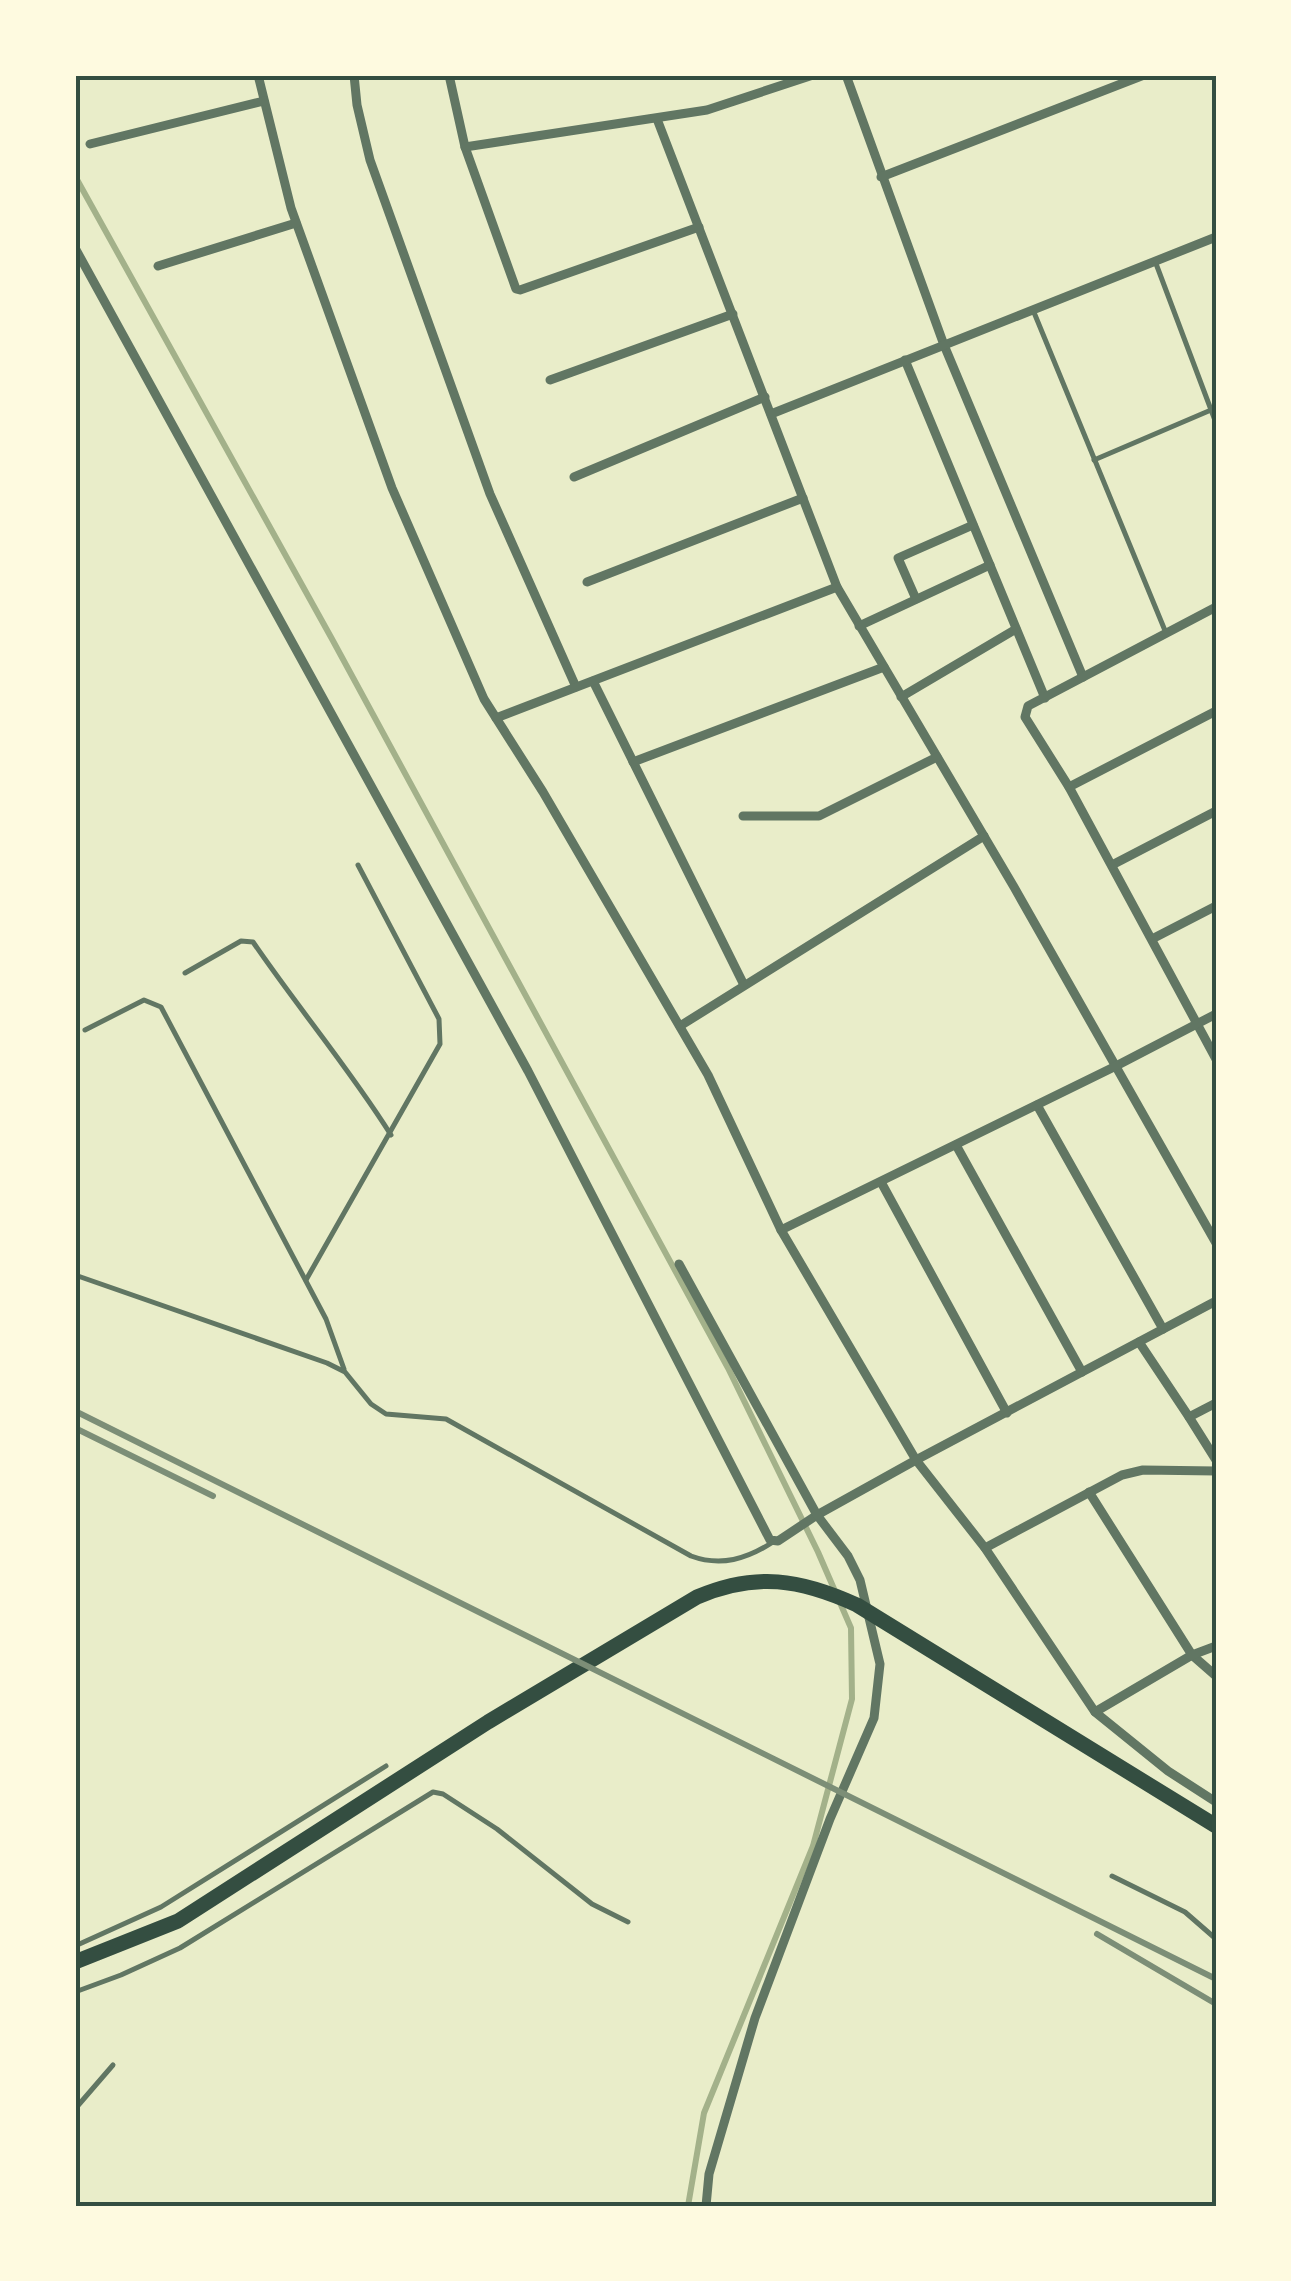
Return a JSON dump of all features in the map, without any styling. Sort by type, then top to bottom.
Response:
[{"type":"main road","points":[[75,1962],[178,1921],[488,1722],[697,1597],[724,1586],[757,1580],[791,1582],[857,1605],[1216,1826]]},
{"type":"street","points":[[258,75],[296,223],[392,488],[484,699],[708,1075],[781,1230],[916,1460],[985,1548],[1096,1712],[1168,1771],[1216,1802]]},
{"type":"street","points":[[354,75],[370,160],[490,494],[576,688]]},
{"type":"street","points":[[449,75],[465,147],[516,288],[520,290],[699,227]]},
{"type":"street","points":[[465,147],[707,110],[813,75]]},
{"type":"street","points":[[846,75],[944,346],[1083,677]]},
{"type":"street","points":[[881,178],[1144,75]]},
{"type":"street","points":[[90,144],[264,100]]},
{"type":"street","points":[[656,119],[837,588],[984,836],[1216,1243]]},
{"type":"street","points":[[158,266],[296,223]]},
{"type":"street","points":[[771,414],[1216,237]]},
{"type":"street","points":[[75,248],[528,1071],[774,1542],[916,1460],[1216,1301]]},
{"type":"street","points":[[550,380],[732,314]]},
{"type":"street","points":[[906,360],[1045,698]]},
{"type":"street","points":[[574,477],[765,397]]},
{"type":"street","points":[[587,582],[803,498]]},
{"type":"street","points":[[916,599],[898,558],[973,525]]},
{"type":"street","points":[[860,626],[990,565]]},
{"type":"street","points":[[496,718],[837,588]]},
{"type":"street","points":[[1216,606],[1028,706],[1025,716],[1069,787],[1216,1059]]},
{"type":"street","points":[[901,697],[1016,629]]},
{"type":"street","points":[[633,762],[884,667]]},
{"type":"street","points":[[593,681],[744,986]]},
{"type":"street","points":[[1069,787],[1216,711]]},
{"type":"street","points":[[743,816],[820,816],[937,758]]},
{"type":"street","points":[[1112,865],[1216,811]]},
{"type":"street","points":[[680,1026],[984,836]]},
{"type":"street","points":[[1152,939],[1216,906]]},
{"type":"street","points":[[781,1230],[1216,1014]]},
{"type":"street","points":[[1036,1106],[1163,1329]]},
{"type":"street","points":[[956,1146],[1082,1372]]},
{"type":"street","points":[[881,1182],[1007,1412]]},
{"type":"street","points":[[679,1264],[813,1518],[839,1540],[860,1580],[880,1664],[874,1718],[830,1819],[754,2018],[710,2174],[706,2206]]},
{"type":"street","points":[[1138,1342],[1216,1460]]},
{"type":"street","points":[[1189,1417],[1216,1403]]},
{"type":"street","points":[[985,1548],[1132,1472],[1216,1471]]},
{"type":"street","points":[[1089,1492],[1192,1655],[1216,1676]]},
{"type":"street","points":[[1096,1712],[1192,1655],[1216,1646]]},
{"type":"lane","points":[[1155,262],[1216,423]]},
{"type":"lane","points":[[1033,310],[1166,633]]},
{"type":"lane","points":[[1094,460],[1211,410]]},
{"type":"lane","points":[[306,1280],[440,1044],[439,1019],[358,865]]},
{"type":"lane","points":[[186,973],[240,941],[253,942],[304,1016],[350,1069],[391,1135]]},
{"type":"lane","points":[[86,1030],[144,1000],[160,1006],[326,1318],[345,1372]]},
{"type":"lane","points":[[75,1275],[328,1362],[345,1372],[372,1404],[386,1414],[446,1419],[690,1556],[726,1561],[754,1554],[774,1542]]},
{"type":"lane","points":[[75,1946],[161,1907],[386,1766]]},
{"type":"lane","points":[[75,1992],[121,1976],[180,1948],[424,1794],[433,1792],[443,1794],[497,1829],[592,1904],[628,1922]]},
{"type":"lane","points":[[1112,1876],[1184,1912],[1216,1939]]},
{"type":"lane","points":[[75,2109],[114,2065]]},
{"type":"waterway","points":[[75,176],[728,1368],[851,1628],[852,1699],[813,1846],[704,2113],[688,2206]]},
{"type":"railway","points":[[75,1411],[1216,1979]]},
{"type":"railway","points":[[75,1428],[213,1496]]},
{"type":"railway","points":[[1097,1934],[1216,2004]]}]
